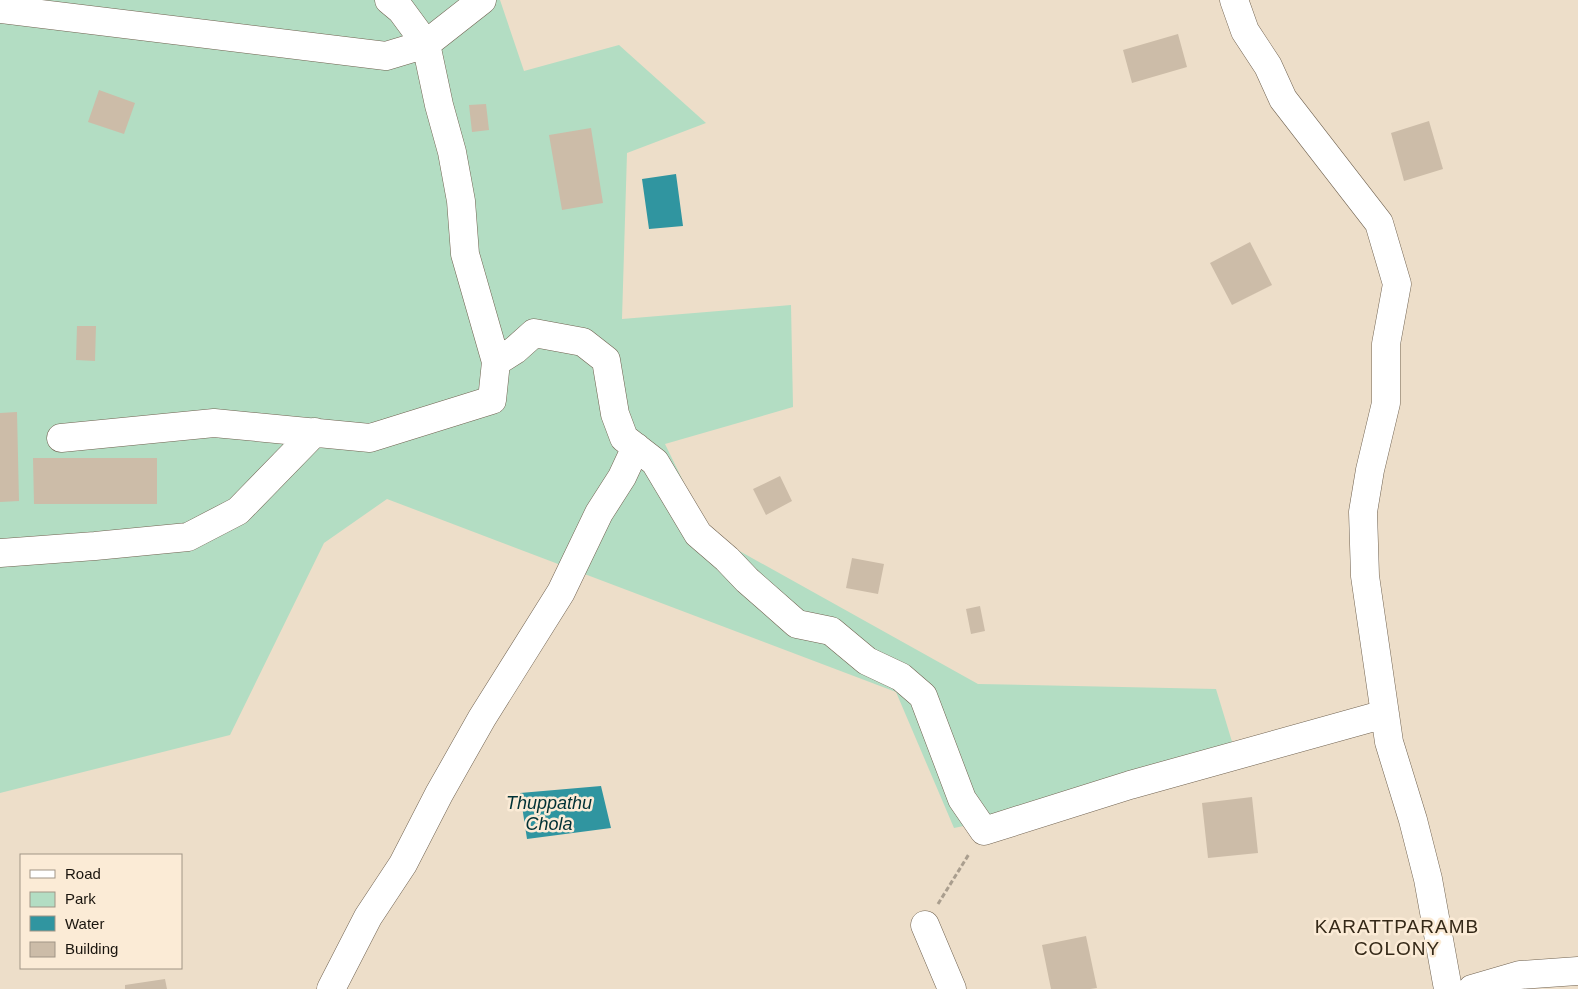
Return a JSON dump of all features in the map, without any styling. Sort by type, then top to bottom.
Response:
[{"type":"street","points":[[62,438],[214,422],[370,438],[492,400],[496,362],[465,254],[461,200],[452,152],[439,105],[426,44],[401,10],[389,0]]},
{"type":"street","points":[[0,9],[386,56],[426,44],[482,0]]},
{"type":"street","points":[[1234,0],[1245,31],[1268,66],[1283,98],[1378,224],[1397,284],[1386,344],[1386,403],[1370,470],[1363,512],[1365,576],[1389,742],[1413,820],[1428,879],[1448,989]]},
{"type":"street","points":[[496,362],[515,350],[534,334],[583,342],[606,360],[615,414],[624,438],[655,462],[698,534],[797,624],[831,631],[867,661],[901,677],[924,696],[962,799],[984,831],[1130,785],[1385,714]]},
{"type":"street","points":[[0,552],[95,546],[188,537],[238,511],[315,432]]},
{"type":"street","points":[[331,989],[368,917],[403,864],[439,794],[482,718],[561,592],[599,513],[622,477],[636,447]]},
{"type":"street","points":[[925,925],[952,989]]},
{"type":"street","points":[[1472,989],[1520,975],[1578,971]]},
{"type":"path","points":[[925,925],[984,831]]},
{"type":"green space","points":[[0,0],[500,0],[524,71],[619,45],[706,123],[627,153],[622,319],[791,305],[793,407],[665,444],[709,534],[978,684],[1216,689],[1240,768],[954,828],[896,692],[387,499],[324,543],[230,735],[0,793]]},
{"type":"water","points":[[676,174],[683,226],[649,229],[642,179]]},
{"type":"water","name":"Thuppathu Chola","points":[[601,786],[611,828],[527,839],[520,793]]},
{"type":"building","points":[[1178,34],[1187,67],[1132,83],[1123,50]]},
{"type":"building","points":[[99,90],[135,103],[124,134],[88,122]]},
{"type":"building","points":[[486,104],[489,130],[472,132],[469,105]]},
{"type":"building","points":[[1429,121],[1443,169],[1404,181],[1391,133]]},
{"type":"building","points":[[591,128],[603,203],[562,210],[549,135]]},
{"type":"building","points":[[1250,242],[1272,285],[1232,305],[1210,263]]},
{"type":"building","points":[[77,326],[96,326],[95,361],[76,360]]},
{"type":"building","points":[[17,412],[19,501],[0,502],[0,413]]},
{"type":"building","points":[[33,458],[157,458],[157,504],[34,504]]},
{"type":"building","points":[[780,476],[792,501],[766,515],[753,489]]},
{"type":"building","points":[[852,558],[884,564],[878,594],[846,588]]},
{"type":"building","points":[[980,606],[985,631],[971,634],[966,609]]},
{"type":"building","points":[[1252,797],[1258,853],[1208,858],[1202,803]]},
{"type":"building","points":[[1086,936],[1097,988],[1051,989],[1042,945]]},
{"type":"building","points":[[165,979],[167,989],[125,989],[125,985]]},
{"type":"district","name":"KARATTPARAMB COLONY","points":[[1397,937]]}]
